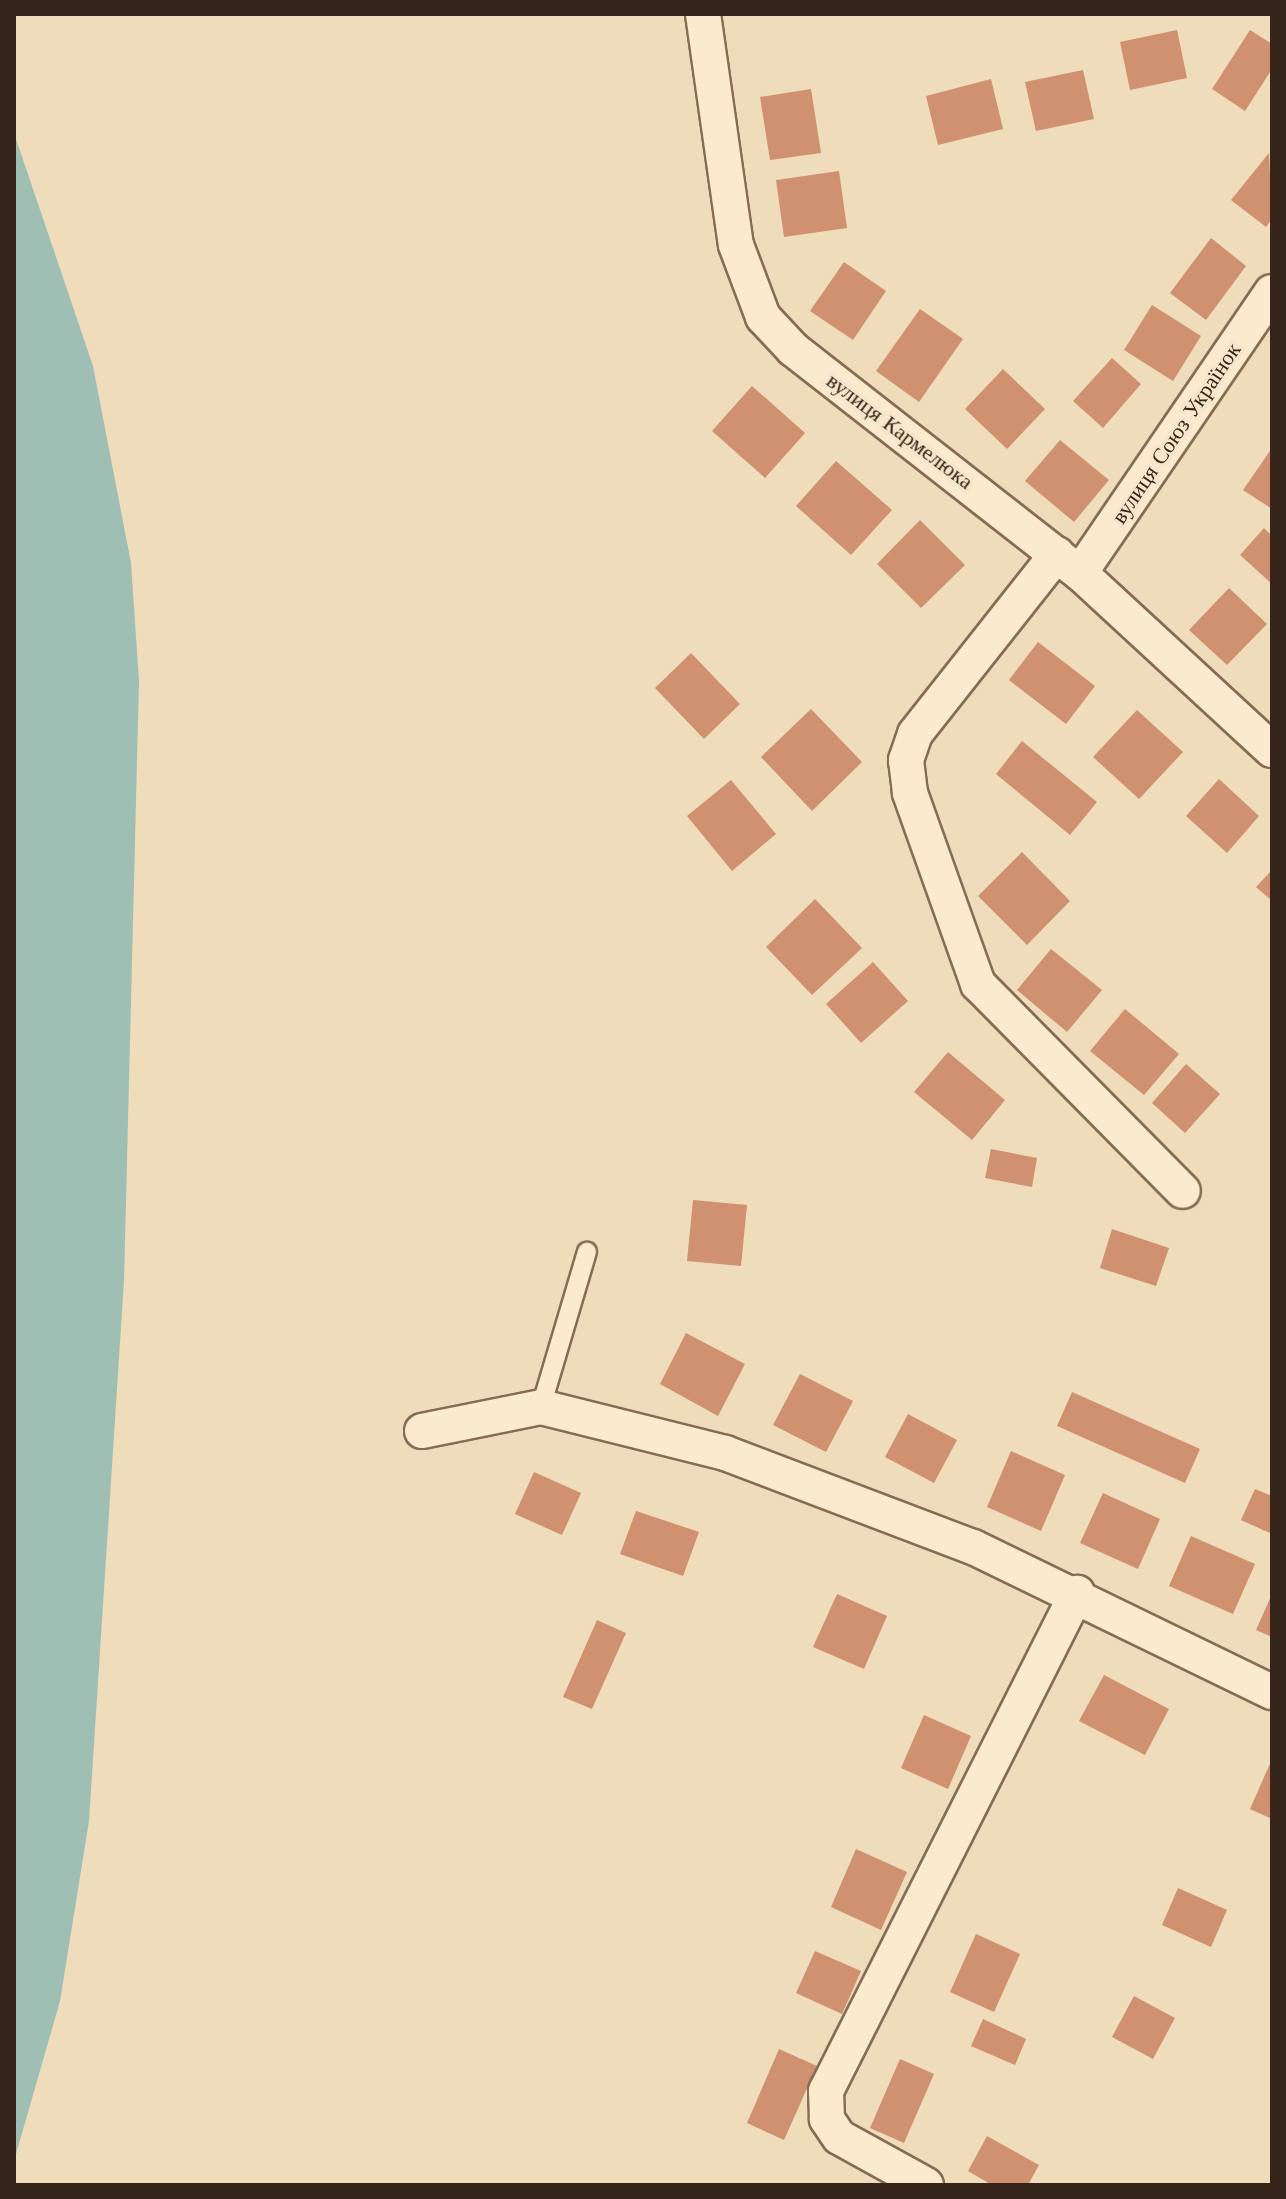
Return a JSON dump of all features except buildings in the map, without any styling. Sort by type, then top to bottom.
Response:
[{"type":"street","name":"вулиця Кармелюка","points":[[703,14],[736,245],[763,317],[793,349],[1069,564],[1272,750]]},
{"type":"street","name":"вулиця Союз Українок","points":[[1183,1191],[978,984],[910,793],[906,760],[915,734],[1069,564],[1272,292]]},
{"type":"street","points":[[422,1431],[541,1407],[645,1429],[831,1490],[1077,1593],[1272,1692]]},
{"type":"street","points":[[926,2185],[839,2137],[827,2119],[826,2091],[1077,1593]]},
{"type":"lane","points":[[541,1407],[587,1252]]},
{"type":"water","points":[[14,133],[93,366],[131,563],[139,681],[124,1281],[89,1821],[60,2001],[14,2161]]}]
